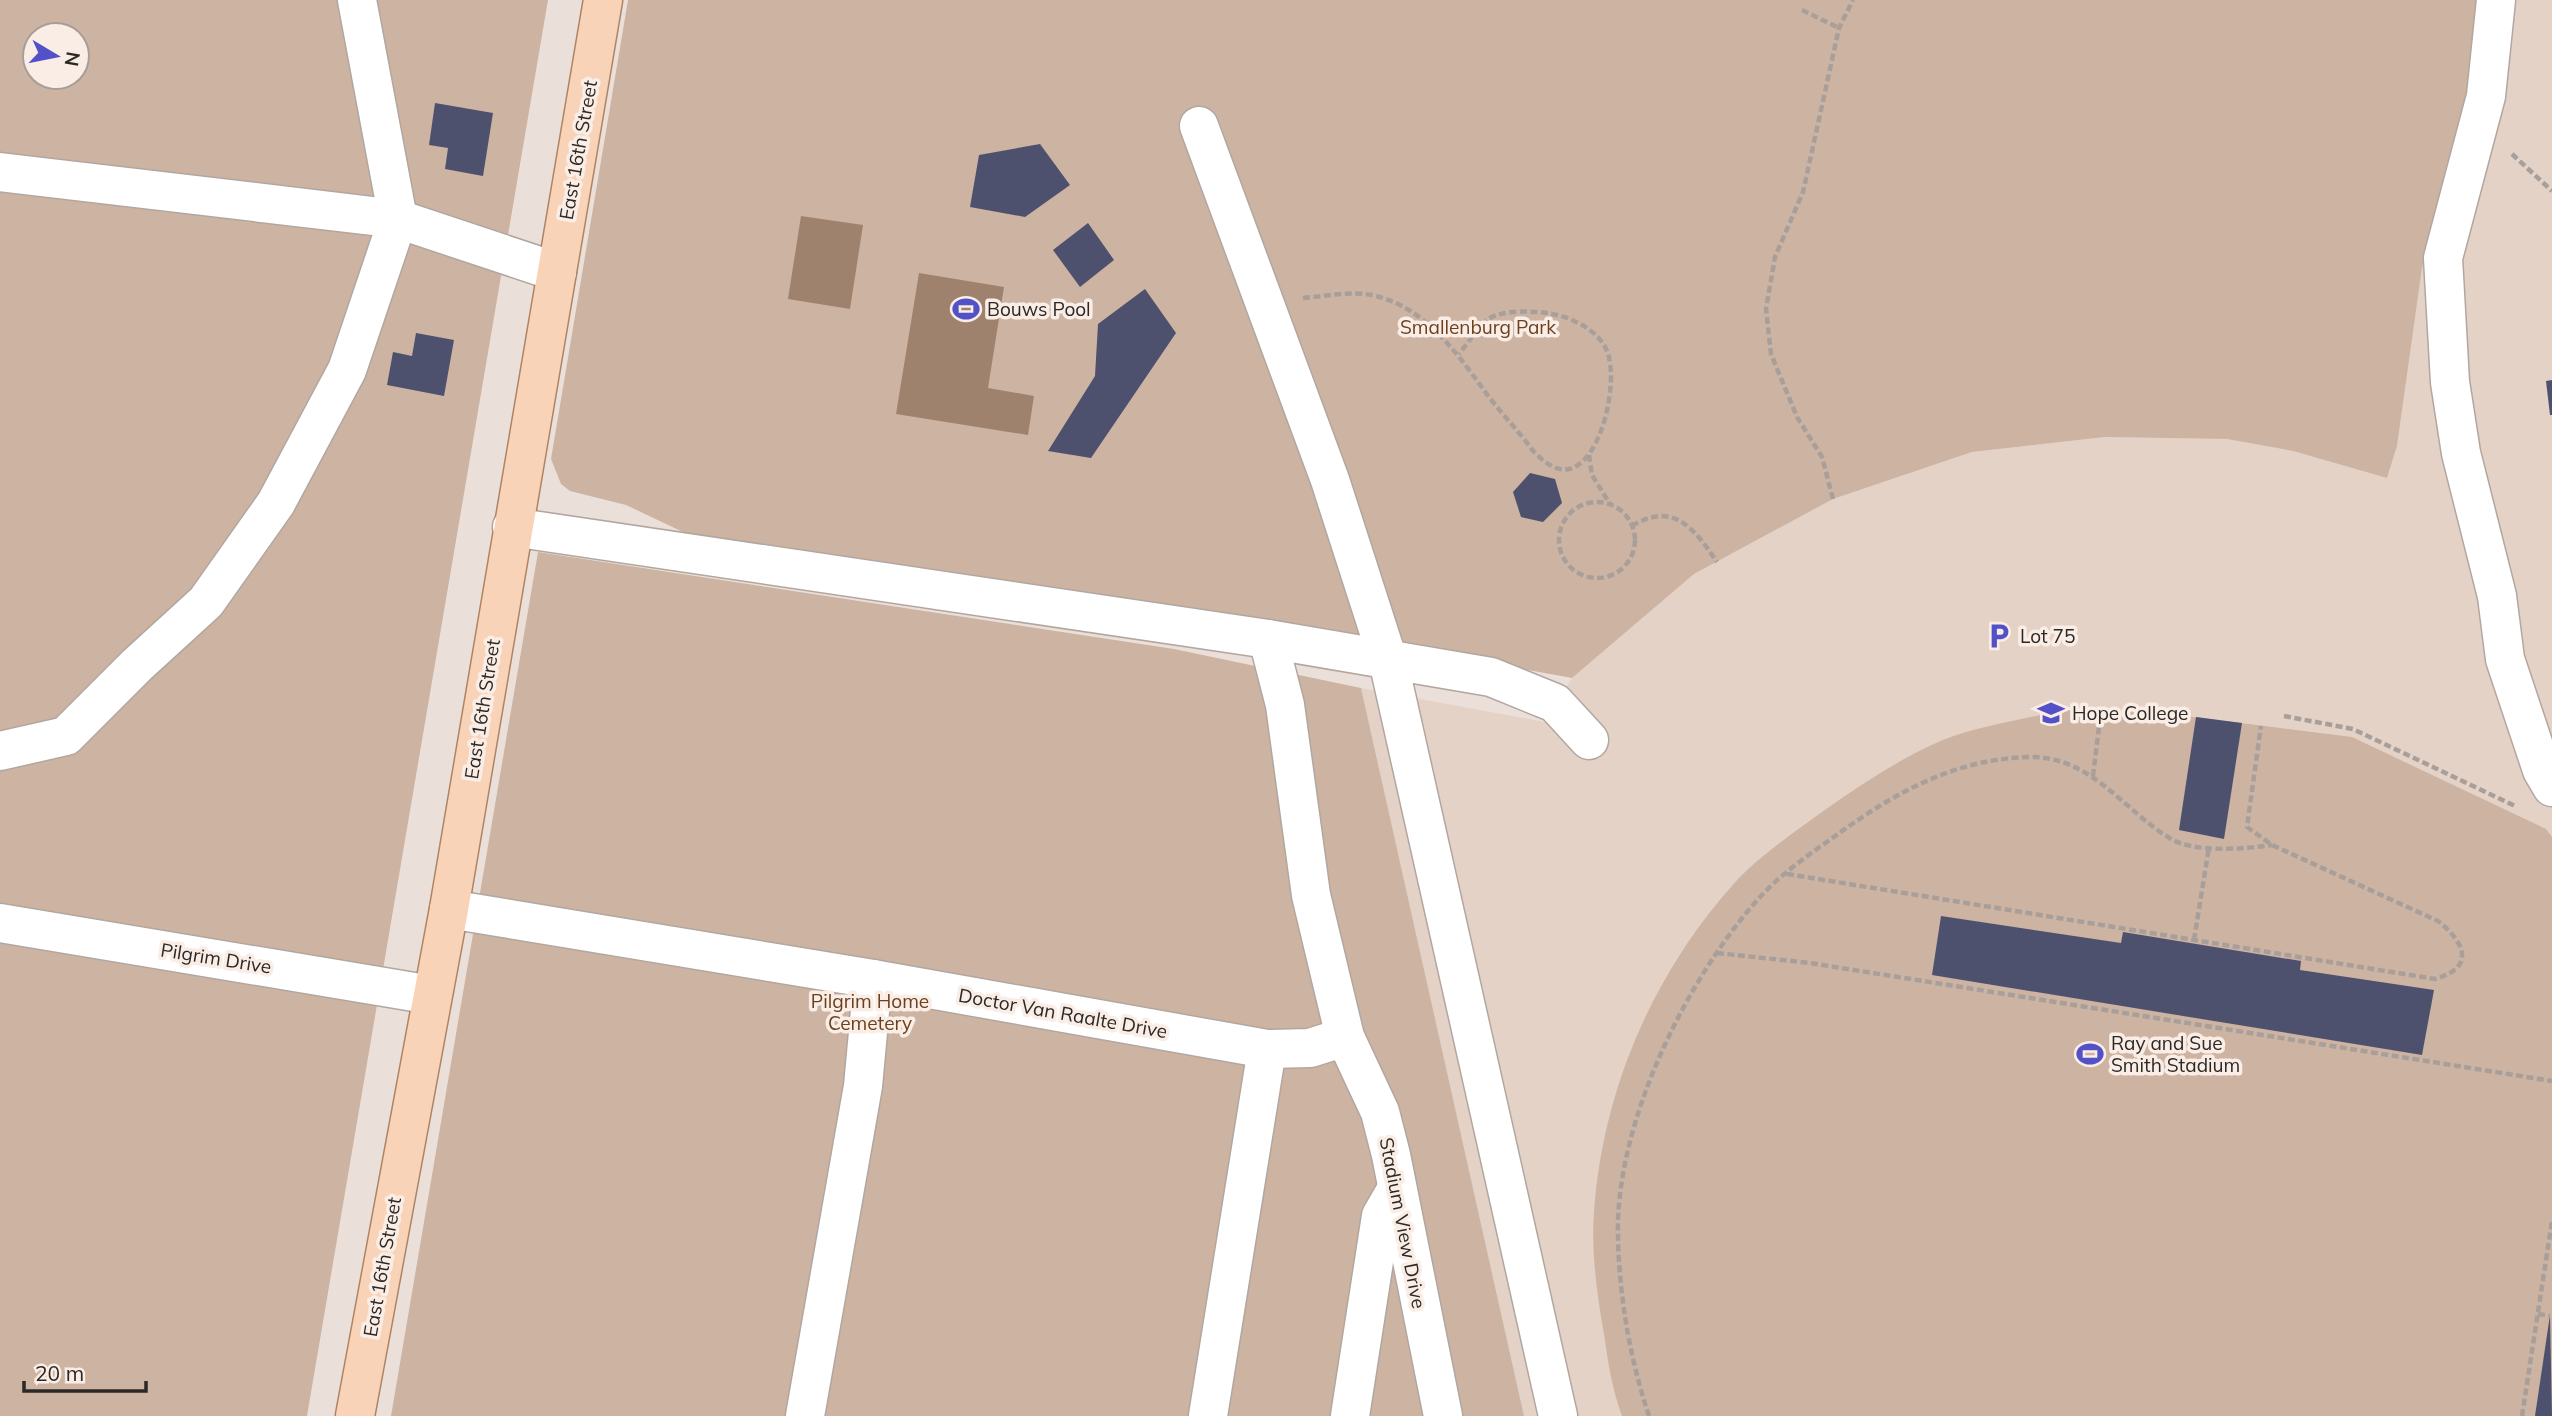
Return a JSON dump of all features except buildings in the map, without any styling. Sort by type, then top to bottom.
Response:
[{"type":"main road","name":"East 16th Street","points":[[355,1416],[449,909],[603,0]]},
{"type":"lane","points":[[0,751],[66,736],[137,665],[206,602],[276,503],[347,370],[398,219],[357,0]]},
{"type":"lane","points":[[2496,0],[2486,96],[2442,258],[2450,382],[2461,453],[2497,596],[2505,659],[2542,770],[2552,787]]},
{"type":"lane","points":[[1199,126],[1329,480],[1388,660],[1558,1416]]},
{"type":"lane","points":[[0,172],[398,219],[557,272]]},
{"type":"lane","points":[[512,527],[1268,639],[1491,677],[1556,703],[1589,740]]},
{"type":"lane","name":"Stadium View Drive","points":[[1268,639],[1285,705],[1311,895],[1345,1037],[1380,1112],[1443,1416]]},
{"type":"lane","name":"Doctor Van Raalte Drive","points":[[449,909],[873,979],[1267,1049],[1310,1048],[1345,1037]]},
{"type":"lane","name":"Pilgrim Drive","points":[[0,923],[432,995]]},
{"type":"lane","points":[[806,1416],[863,1086],[873,979]]},
{"type":"lane","points":[[1208,1416],[1267,1049]]},
{"type":"lane","points":[[1350,1416],[1381,1216],[1396,1190]]},
{"type":"path","points":[[1833,499],[1822,457],[1797,417],[1771,354],[1766,309],[1775,257],[1803,192],[1839,28],[1853,0]]},
{"type":"path","points":[[1802,10],[1839,28]]},
{"type":"path","points":[[2511,154],[2552,191]]},
{"type":"path","points":[[1264,302],[1348,293],[1373,296],[1423,321],[1459,354],[1534,452],[1553,467],[1567,470],[1580,464],[1589,454],[1611,397],[1613,374],[1607,351],[1598,338],[1580,324],[1562,315],[1538,312],[1491,317],[1459,354]]},
{"type":"path","points":[[1589,454],[1592,475],[1611,505],[1625,515],[1632,526],[1634,550],[1620,570],[1598,578],[1575,571],[1561,552],[1561,526],[1578,506],[1590,502],[1611,505]]},
{"type":"path","points":[[1632,526],[1660,516],[1681,520],[1696,532],[1717,562]]},
{"type":"path","points":[[2093,776],[2101,711]]},
{"type":"path","points":[[2284,716],[2353,729],[2522,810]]},
{"type":"path","points":[[1787,874],[2435,979],[2450,975],[2459,967],[2463,951],[2458,936],[2438,920],[2272,845],[2247,827],[2261,726]]},
{"type":"path","points":[[1649,1416],[1632,1349],[1622,1288],[1617,1234],[1621,1194],[1636,1127],[1658,1057],[1683,1006],[1717,953],[1763,893],[1868,812],[1955,768],[1996,759],[2035,757],[2066,762],[2093,776],[2173,840],[2230,851],[2272,845]]},
{"type":"path","points":[[2194,940],[2209,847]]},
{"type":"path","points":[[1717,953],[1810,963],[2552,1081]]},
{"type":"path","points":[[2522,1416],[2552,1222]]},
{"type":"path","points":[[2538,1314],[2550,1315]]},
{"type":"shaded area","name":"Hope College","points":[[2475,0],[2552,0],[2552,1416],[1524,1416],[1361,688],[1545,722],[1572,678],[1694,574],[1833,499],[1972,452],[2105,437],[2227,439],[2293,451],[2387,478],[2397,446],[2422,268]]},
{"type":"shaded area","points":[[801,216],[863,225],[850,309],[788,299]]},
{"type":"shaded area","points":[[919,273],[1004,287],[988,388],[1034,396],[1028,435],[896,414]]},
{"type":"green space","points":[[0,0],[548,0],[307,1416],[0,1416]]},
{"type":"green space","name":"Smallenburg Park","points":[[628,0],[2478,0],[2466,97],[2422,268],[2397,446],[2387,478],[2293,451],[2227,439],[2105,437],[1972,452],[1833,499],[1694,574],[1572,678],[1238,617],[702,541],[626,505],[570,491],[561,484],[551,459]]},
{"type":"green space","name":"Pilgrim Home Cemetery","points":[[538,552],[1174,649],[1361,688],[1524,1416],[391,1416]]},
{"type":"green space","name":"Ray and Sue Smith Stadium","points":[[2066,709],[2169,714],[2352,737],[2546,829],[2552,837],[2552,1416],[1622,1416],[1609,1365],[1595,1273],[1593,1227],[1599,1166],[1621,1076],[1658,992],[1681,952],[1708,915],[1748,869],[1794,832],[1870,779],[1943,740],[1988,726]]},
{"type":"place","name":"Bouws Pool","points":[[966,309]]},
{"type":"place","name":"Lot 75","points":[[1999,636]]},
{"type":"place","name":"Hope College","points":[[2051,713]]},
{"type":"place","name":"Ray and Sue Smith Stadium","points":[[2090,1054]]}]
